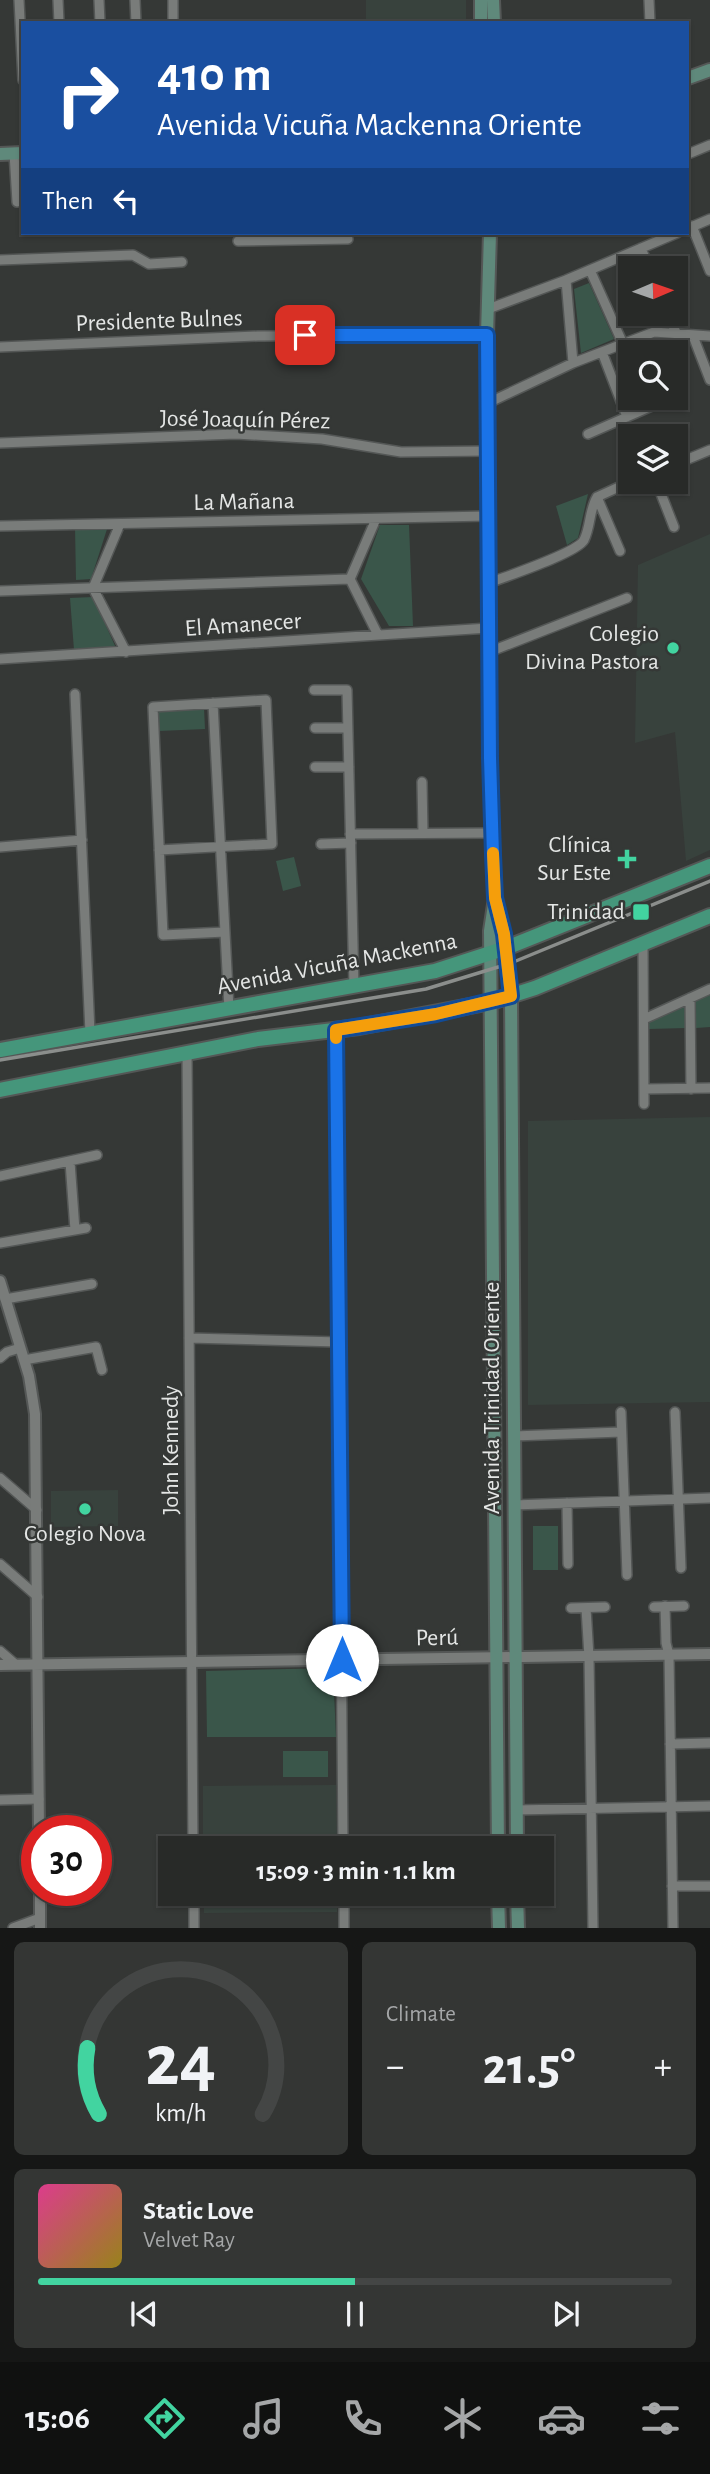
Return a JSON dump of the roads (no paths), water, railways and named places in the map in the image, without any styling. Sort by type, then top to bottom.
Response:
[{"type":"main road","points":[[481,0],[481,21]]},
{"type":"main road","points":[[494,0],[494,21]]},
{"type":"main road","points":[[689,78],[710,71]]},
{"type":"main road","points":[[0,154],[19,153]]},
{"type":"main road","points":[[491,235],[487,335],[488,516],[495,898]]},
{"type":"main road","name":"Avenida Vicuña Mackenna","points":[[0,1050],[435,971],[506,948],[710,866]]},
{"type":"main road","name":"Avenida Trinidad Oriente","points":[[495,898],[506,948],[511,996],[517,1836]]},
{"type":"main road","name":"Avenida Trinidad Oriente","points":[[495,898],[490,920],[490,954],[498,1836]]},
{"type":"main road","points":[[0,1090],[187,1052],[415,1018],[491,1002],[643,944],[710,915]]},
{"type":"main road","points":[[498,1906],[499,1928]]},
{"type":"main road","points":[[517,1906],[517,1928]]},
{"type":"street","points":[[19,0],[21,40]]},
{"type":"street","points":[[58,0],[59,21]]},
{"type":"street","points":[[99,0],[100,21]]},
{"type":"street","points":[[135,0],[136,21]]},
{"type":"street","points":[[173,0],[173,21]]},
{"type":"street","points":[[649,0],[650,21]]},
{"type":"street","points":[[689,154],[710,145]]},
{"type":"street","points":[[17,202],[19,153]]},
{"type":"street","points":[[710,219],[690,227],[710,271]]},
{"type":"street","points":[[488,309],[566,280],[672,235]]},
{"type":"street","points":[[238,241],[300,236],[348,239]]},
{"type":"street","points":[[640,248],[644,256]]},
{"type":"street","points":[[0,260],[132,255],[149,264],[182,262]]},
{"type":"street","points":[[590,270],[621,340]]},
{"type":"street","points":[[566,280],[573,363]]},
{"type":"street","points":[[673,326],[677,335]]},
{"type":"street","points":[[633,340],[654,332],[710,336]]},
{"type":"street","name":"Presidente Bulnes","points":[[0,347],[258,336],[487,335]]},
{"type":"street","points":[[693,336],[710,380]]},
{"type":"street","points":[[488,403],[573,363],[618,346]]},
{"type":"street","points":[[602,352],[627,417]]},
{"type":"street","points":[[588,434],[643,410]]},
{"type":"street","name":"José Joaquín Pérez","points":[[0,443],[236,434],[331,440],[401,452],[488,451]]},
{"type":"street","points":[[688,459],[710,450]]},
{"type":"street","points":[[489,583],[576,548],[586,535],[597,497],[618,487]]},
{"type":"street","points":[[661,494],[674,527]]},
{"type":"street","points":[[597,497],[620,551]]},
{"type":"street","name":"La Mañana","points":[[0,526],[488,516]]},
{"type":"street","points":[[376,519],[350,579],[378,635]]},
{"type":"street","points":[[93,588],[120,524]]},
{"type":"street","points":[[0,591],[350,579]]},
{"type":"street","points":[[93,588],[126,652]]},
{"type":"street","points":[[489,652],[627,598]]},
{"type":"street","name":"El Amanecer","points":[[0,659],[489,628]]},
{"type":"street","points":[[314,690],[347,690],[354,986]]},
{"type":"street","points":[[75,694],[90,1034]]},
{"type":"street","points":[[159,850],[272,844],[266,700],[153,707],[159,850],[163,935],[225,932]]},
{"type":"street","points":[[213,703],[229,1009]]},
{"type":"street","points":[[315,728],[348,727]]},
{"type":"street","points":[[315,766],[349,766]]},
{"type":"street","points":[[422,782],[423,833]]},
{"type":"street","points":[[321,844],[350,838],[423,833],[492,833]]},
{"type":"street","points":[[0,847],[82,840]]},
{"type":"street","points":[[643,944],[644,1104]]},
{"type":"street","points":[[644,1018],[710,989]]},
{"type":"street","points":[[690,998],[691,1088]]},
{"type":"street","points":[[336,1030],[343,1836]]},
{"type":"street","name":"John Kennedy","points":[[187,1052],[194,1836]]},
{"type":"street","points":[[644,1090],[710,1088]]},
{"type":"street","points":[[0,1176],[97,1155]]},
{"type":"street","points":[[70,1162],[75,1230]]},
{"type":"street","points":[[0,1242],[86,1228]]},
{"type":"street","points":[[0,1281],[32,1389],[35,1414],[39,1815]]},
{"type":"street","points":[[5,1299],[92,1283]]},
{"type":"street","points":[[189,1338],[339,1342]]},
{"type":"street","points":[[24,1360],[94,1346],[98,1348],[102,1370]]},
{"type":"street","points":[[0,1358],[7,1352],[20,1348]]},
{"type":"street","points":[[621,1412],[627,1575]]},
{"type":"street","points":[[675,1412],[681,1568]]},
{"type":"street","points":[[514,1436],[621,1432]]},
{"type":"street","points":[[0,1478],[37,1510]]},
{"type":"street","points":[[514,1505],[710,1498]]},
{"type":"street","points":[[567,1503],[568,1564]]},
{"type":"street","points":[[0,1564],[38,1597]]},
{"type":"street","points":[[654,1606],[684,1606]]},
{"type":"street","points":[[665,1606],[669,1655],[673,1928]]},
{"type":"street","points":[[571,1608],[605,1607]]},
{"type":"street","points":[[586,1608],[593,1928]]},
{"type":"street","points":[[0,1651],[15,1664]]},
{"type":"street","name":"Perú","points":[[0,1665],[710,1654]]},
{"type":"street","points":[[670,1744],[710,1743]]},
{"type":"street","points":[[0,1800],[39,1799]]},
{"type":"street","points":[[516,1810],[710,1806]]},
{"type":"street","points":[[672,1886],[710,1886]]},
{"type":"street","points":[[194,1906],[194,1928]]},
{"type":"street","points":[[344,1906],[344,1928]]},
{"type":"street","points":[[13,1928],[40,1923]]},
{"type":"railway","points":[[0,1060],[426,989],[511,963],[710,881]]},
{"type":"place","name":"Colegio Divina Pastora","points":[[673,648]]},
{"type":"place","name":"Clínica Sur Este","points":[[627,859]]},
{"type":"place","name":"Trinidad","points":[[641,912]]},
{"type":"place","name":"Colegio Nova","points":[[85,1509]]}]
